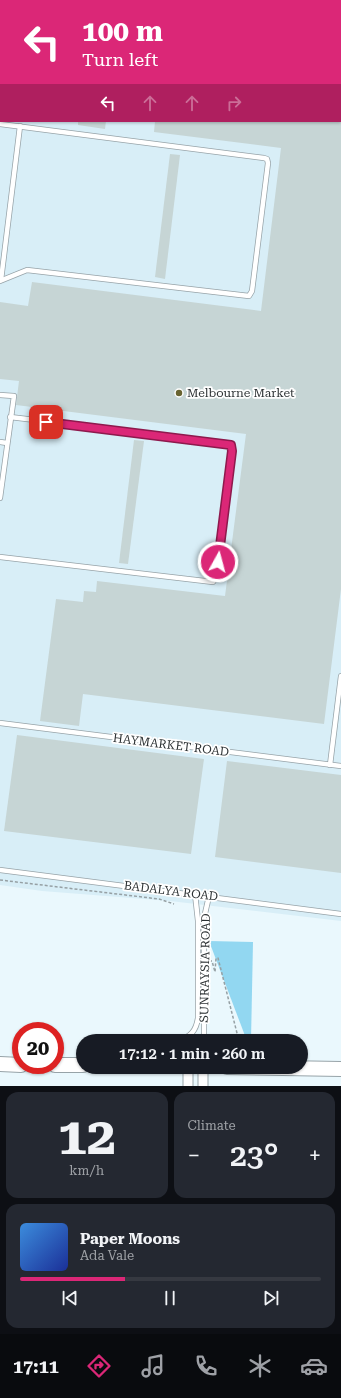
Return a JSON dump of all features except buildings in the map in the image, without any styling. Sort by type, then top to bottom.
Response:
[{"type":"main road","points":[[0,1064],[12,1065]]},
{"type":"main road","points":[[64,1065],[76,1065]]},
{"type":"main road","points":[[308,1068],[341,1069]]},
{"type":"street","points":[[188,1074],[188,1086]]},
{"type":"street","points":[[203,1074],[203,1086]]},
{"type":"lane","points":[[0,124],[20,126],[266,158],[268,165],[251,294],[247,297],[27,270],[0,280],[20,126]]},
{"type":"lane","points":[[0,394],[14,396],[0,498]]},
{"type":"lane","points":[[0,557],[213,582],[216,578],[232,451],[231,445],[227,443],[10,417]]},
{"type":"lane","points":[[0,442],[7,442]]},
{"type":"lane","points":[[330,765],[341,676]]},
{"type":"lane","name":"HAYMARKET ROAD","points":[[0,723],[341,766]]},
{"type":"lane","name":"BADALYA ROAD","points":[[0,870],[341,914]]},
{"type":"lane","name":"SUNRAYSIA ROAD","points":[[192,1034],[198,1018],[198,921],[195,894]]},
{"type":"lane","name":"SUNRAYSIA ROAD","points":[[204,1034],[204,918],[209,896]]},
{"type":"path","points":[[0,880],[159,899],[174,904]]},
{"type":"path","points":[[204,961],[212,961],[215,972],[216,958],[218,958],[237,1034]]},
{"type":"shaded area","points":[[0,122],[341,122],[341,921],[170,901],[42,891],[0,885]]},
{"type":"shaded area","points":[[209,941],[253,942],[251,1034],[244,1034]]},
{"type":"place","name":"Melbourne Market","points":[[179,393]]},
{"type":"route","points":[[46,422],[227,443],[231,445],[232,451],[218,562]]}]
